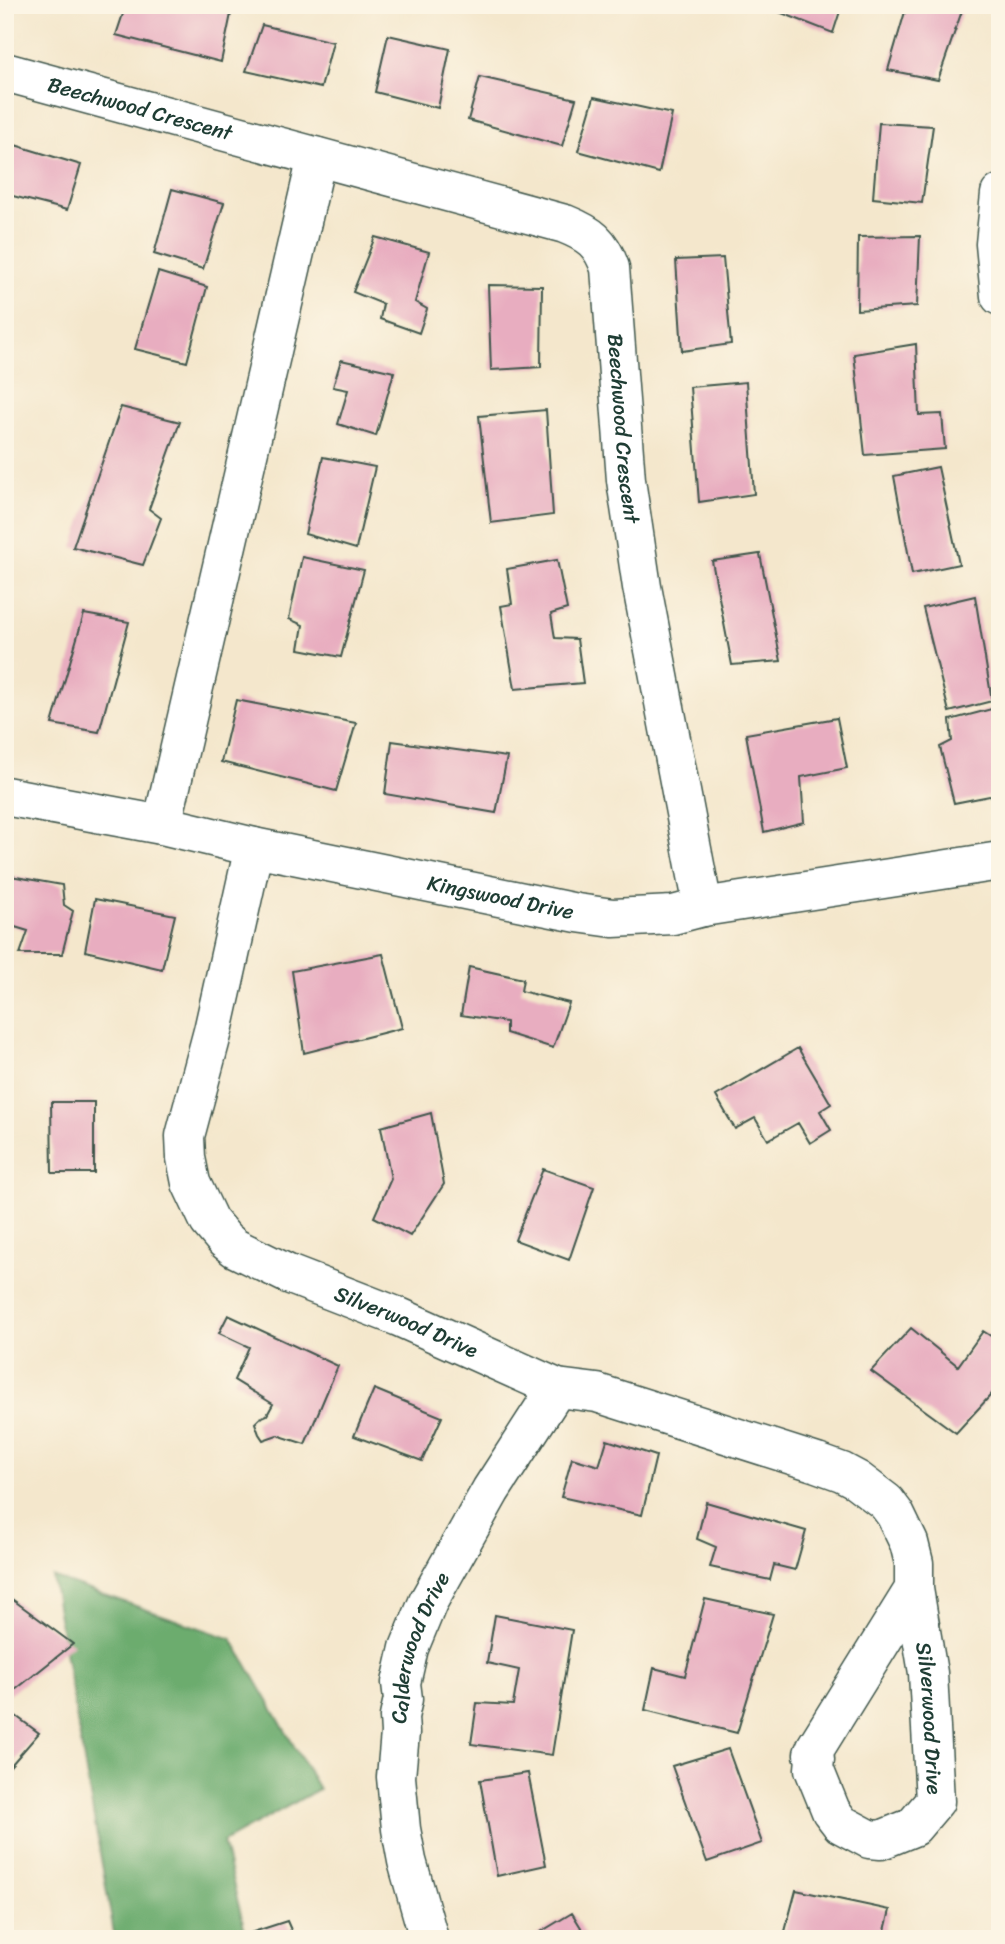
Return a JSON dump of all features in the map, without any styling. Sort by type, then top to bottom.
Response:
[{"type":"street","name":"Beechwood Crescent","points":[[5,72],[565,224],[591,237],[600,246],[610,268],[626,480],[642,587],[703,908]]},
{"type":"street","points":[[162,825],[317,157]]},
{"type":"street","points":[[1000,194],[995,244],[1000,296]]},
{"type":"street","name":"Kingswood Drive","points":[[5,796],[162,825],[254,847],[613,918],[673,915],[1000,861]]},
{"type":"street","name":"Silverwood Drive","points":[[254,847],[213,1031],[185,1136],[187,1171],[195,1195],[215,1229],[235,1248],[288,1274],[399,1317],[557,1388],[597,1393],[817,1463],[857,1480],[886,1502],[903,1528],[914,1563],[914,1589],[928,1673],[935,1801],[913,1827],[881,1840],[869,1839],[841,1824],[831,1811],[814,1769],[816,1759],[813,1754],[914,1589]]},
{"type":"street","name":"Calderwood Drive","points":[[429,1939],[407,1861],[396,1777],[399,1717],[403,1699],[401,1683],[409,1648],[428,1602],[491,1490],[557,1388]]},
{"type":"green space","points":[[52,1577],[232,1639],[319,1789],[223,1842],[247,1939],[115,1939]]},
{"type":"building","points":[[126,5],[199,5],[231,14],[221,62],[116,35]]},
{"type":"building","points":[[761,5],[842,5],[833,33]]},
{"type":"building","points":[[907,5],[964,5],[938,80],[888,70]]},
{"type":"building","points":[[262,25],[333,42],[321,88],[246,71]]},
{"type":"building","points":[[388,35],[450,49],[438,108],[375,92]]},
{"type":"building","points":[[480,77],[576,99],[562,146],[468,120]]},
{"type":"building","points":[[594,97],[672,114],[659,173],[578,151]]},
{"type":"building","points":[[879,123],[933,126],[922,203],[873,198]]},
{"type":"building","points":[[5,142],[81,165],[67,210],[5,194]]},
{"type":"building","points":[[172,189],[224,203],[203,269],[154,254]]},
{"type":"building","points":[[920,236],[917,306],[857,310],[858,237]]},
{"type":"building","points":[[375,237],[429,252],[415,302],[427,309],[419,333],[380,319],[383,304],[353,292]]},
{"type":"building","points":[[723,258],[731,344],[682,351],[676,260]]},
{"type":"building","points":[[158,272],[207,287],[187,362],[135,349]]},
{"type":"building","points":[[488,285],[542,286],[541,367],[491,370]]},
{"type":"building","points":[[916,344],[919,415],[942,414],[945,449],[865,455],[854,354]]},
{"type":"building","points":[[341,360],[394,372],[376,436],[338,424],[348,390],[333,387]]},
{"type":"building","points":[[746,382],[754,494],[699,502],[690,387]]},
{"type":"building","points":[[121,407],[180,422],[149,509],[161,518],[143,565],[73,547]]},
{"type":"building","points":[[546,410],[553,515],[491,523],[479,416]]},
{"type":"building","points":[[323,457],[375,467],[356,549],[305,534]]},
{"type":"building","points":[[938,467],[959,564],[912,574],[894,476]]},
{"type":"building","points":[[760,554],[781,661],[732,665],[712,561]]},
{"type":"building","points":[[302,557],[364,570],[341,657],[299,649],[303,625],[289,619]]},
{"type":"building","points":[[557,560],[567,609],[551,614],[555,638],[577,639],[583,683],[515,689],[501,606],[512,604],[507,569]]},
{"type":"building","points":[[975,596],[992,701],[949,712],[923,608]]},
{"type":"building","points":[[84,614],[129,622],[99,732],[52,724]]},
{"type":"building","points":[[236,700],[356,723],[336,791],[221,762]]},
{"type":"building","points":[[999,707],[1000,794],[954,803],[940,747],[952,741],[950,720]]},
{"type":"building","points":[[837,718],[847,768],[801,777],[804,822],[764,832],[746,734]]},
{"type":"building","points":[[392,741],[507,757],[496,813],[385,794]]},
{"type":"building","points":[[5,875],[62,885],[64,905],[73,911],[62,954],[20,954],[28,931],[5,924]]},
{"type":"building","points":[[95,899],[175,915],[162,969],[85,951]]},
{"type":"building","points":[[383,954],[402,1028],[304,1053],[292,971]]},
{"type":"building","points":[[469,967],[523,979],[521,991],[569,1003],[553,1048],[506,1033],[506,1022],[461,1015]]},
{"type":"building","points":[[798,1048],[831,1104],[820,1111],[831,1130],[810,1143],[798,1123],[768,1140],[755,1118],[735,1129],[716,1096]]},
{"type":"building","points":[[51,1102],[94,1102],[94,1173],[52,1173]]},
{"type":"building","points":[[431,1113],[444,1184],[410,1236],[374,1217],[391,1179],[381,1127]]},
{"type":"building","points":[[543,1169],[594,1187],[569,1260],[515,1240]]},
{"type":"building","points":[[228,1315],[338,1366],[305,1444],[277,1435],[263,1440],[259,1434],[255,1423],[267,1415],[273,1404],[234,1380],[249,1347],[219,1333]]},
{"type":"building","points":[[911,1328],[958,1366],[983,1331],[1000,1342],[1000,1385],[956,1433],[871,1371]]},
{"type":"building","points":[[374,1389],[442,1417],[422,1461],[354,1436]]},
{"type":"building","points":[[607,1440],[656,1456],[642,1515],[561,1497],[572,1458],[599,1466]]},
{"type":"building","points":[[706,1502],[806,1531],[795,1570],[774,1565],[770,1580],[710,1567],[716,1547],[697,1539]]},
{"type":"building","points":[[5,1594],[73,1644],[5,1698]]},
{"type":"building","points":[[705,1599],[773,1614],[737,1733],[645,1710],[654,1668],[685,1676]]},
{"type":"building","points":[[495,1615],[572,1630],[552,1755],[471,1744],[477,1703],[513,1705],[519,1670],[487,1663]]},
{"type":"building","points":[[5,1708],[39,1733],[5,1772]]},
{"type":"building","points":[[728,1749],[762,1843],[707,1862],[672,1766]]},
{"type":"building","points":[[528,1773],[546,1865],[497,1876],[480,1780]]},
{"type":"building","points":[[796,1890],[890,1910],[883,1939],[783,1939]]},
{"type":"building","points":[[572,1913],[588,1939],[529,1939]]},
{"type":"building","points":[[287,1921],[295,1939],[235,1939],[235,1938]]}]
